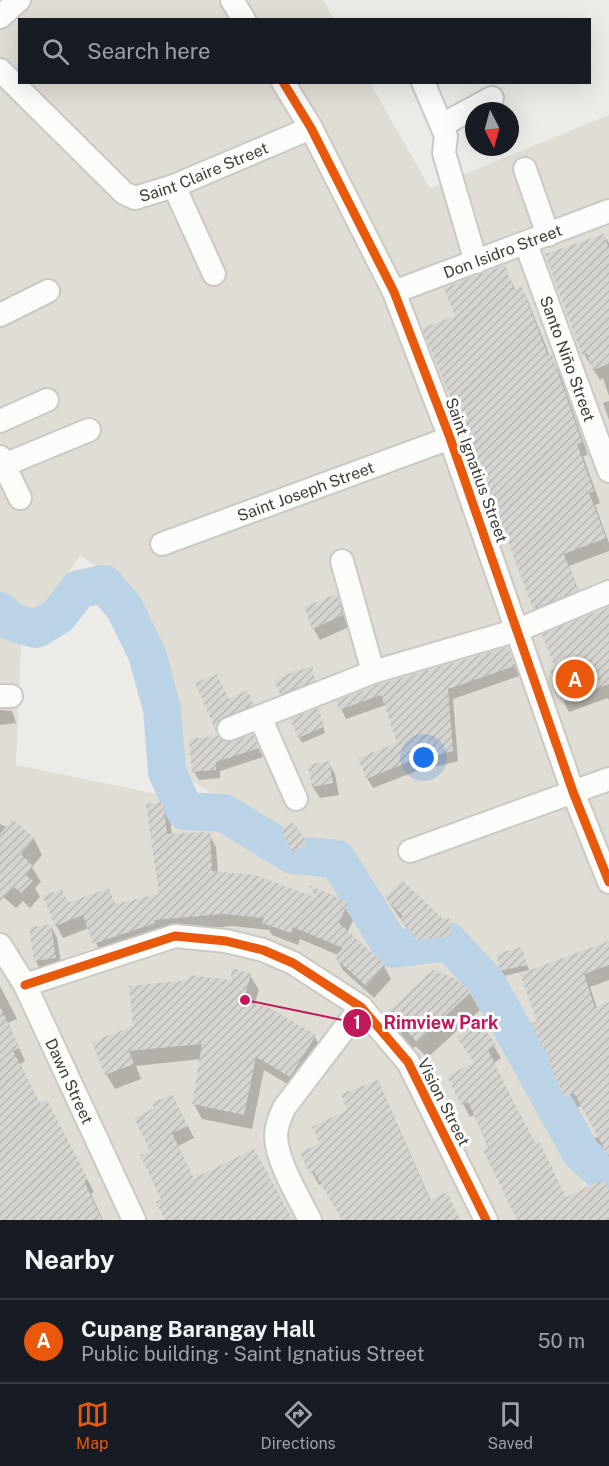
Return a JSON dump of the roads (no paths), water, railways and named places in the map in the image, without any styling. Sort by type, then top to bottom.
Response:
[{"type":"street","points":[[0,17],[19,0]]},
{"type":"street","points":[[232,0],[243,18]]},
{"type":"street","name":"Saint Claire Street","points":[[0,70],[124,193],[139,198],[174,186],[311,128]]},
{"type":"street","name":"Saint Ignatius Street","points":[[284,84],[311,128],[394,292],[450,438],[573,792],[608,873]]},
{"type":"street","points":[[424,84],[446,136],[444,153],[476,262]]},
{"type":"street","points":[[442,125],[492,98]]},
{"type":"street","points":[[525,169],[548,235]]},
{"type":"street","points":[[174,186],[214,274]]},
{"type":"street","name":"Don Isidro Street","points":[[394,292],[609,211]]},
{"type":"street","name":"Santo Niño Street","points":[[526,244],[609,471]]},
{"type":"street","points":[[0,315],[48,291]]},
{"type":"street","points":[[0,421],[47,400]]},
{"type":"street","points":[[20,498],[2,461],[89,430]]},
{"type":"street","name":"Saint Joseph Street","points":[[162,544],[450,438]]},
{"type":"street","points":[[342,561],[373,672]]},
{"type":"street","points":[[229,729],[373,672],[518,630],[609,592]]},
{"type":"street","points":[[260,717],[296,800]]},
{"type":"street","points":[[410,851],[609,779]]},
{"type":"street","name":"Vision Street","points":[[25,985],[175,936],[200,938],[263,950],[293,963],[361,1007],[408,1062],[486,1220]]},
{"type":"street","name":"Dawn Street","points":[[0,945],[25,985],[134,1220]]},
{"type":"street","points":[[310,1220],[284,1167],[276,1138],[278,1123],[284,1108],[361,1007]]},
{"type":"waterway","points":[[0,611],[12,622],[36,629],[58,616],[79,589],[104,584],[124,607],[147,654],[162,709],[167,772],[185,811],[224,813],[293,855],[337,859],[393,949],[449,942],[487,983],[581,1153],[601,1171],[609,1184]]},
{"type":"place","name":"Cupang Barangay Hall","points":[[575,679]]},
{"type":"place","name":"Rimview Park","points":[[245,1000]]}]
